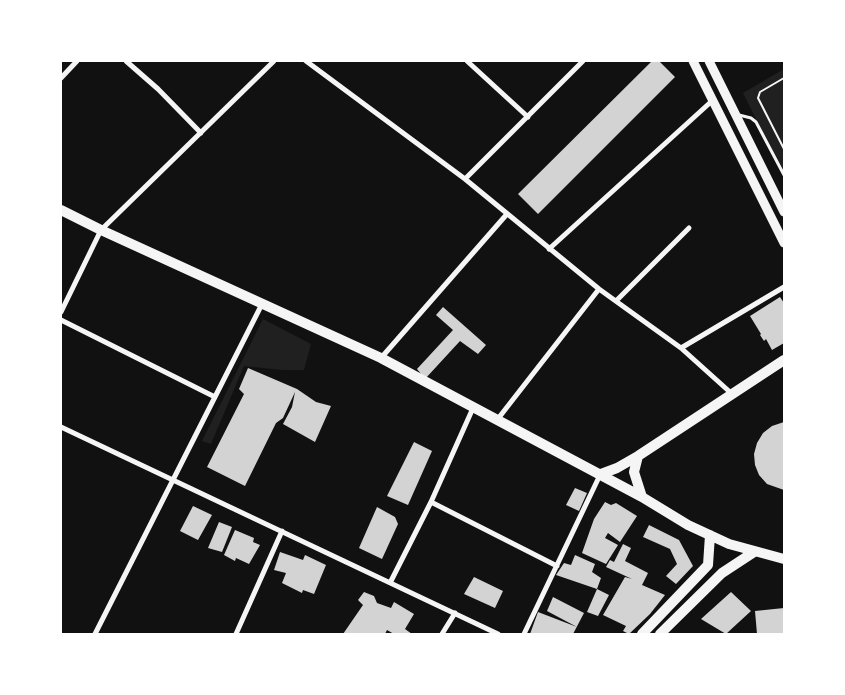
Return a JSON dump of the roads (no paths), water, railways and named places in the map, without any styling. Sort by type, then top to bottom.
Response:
[{"type":"main road","points":[[693,61],[784,243]]},
{"type":"main road","points":[[709,61],[784,212]]},
{"type":"main road","points":[[61,210],[381,358],[601,474],[688,525],[754,552],[784,559]]},
{"type":"main road","points":[[601,474],[617,468],[638,456],[731,393],[784,360]]},
{"type":"main road","points":[[638,456],[634,472],[642,497]]},
{"type":"main road","points":[[642,634],[708,565],[710,535]]},
{"type":"main road","points":[[660,634],[722,573],[754,552]]},
{"type":"street","points":[[62,75],[77,61]]},
{"type":"street","points":[[126,61],[158,89],[201,133]]},
{"type":"street","points":[[61,312],[101,230],[274,61]]},
{"type":"street","points":[[306,61],[465,180],[599,289],[617,300],[681,348],[731,393]]},
{"type":"street","points":[[467,61],[528,116]]},
{"type":"street","points":[[465,180],[583,61]]},
{"type":"street","points":[[549,249],[713,100]]},
{"type":"street","points":[[381,358],[507,214]]},
{"type":"street","points":[[617,300],[689,228]]},
{"type":"street","points":[[681,348],[784,287]]},
{"type":"street","points":[[497,420],[599,289]]},
{"type":"street","points":[[95,634],[263,302]]},
{"type":"street","points":[[61,320],[215,396]]},
{"type":"street","points":[[391,581],[431,502],[473,408]]},
{"type":"street","points":[[61,427],[282,532],[391,581],[498,634]]},
{"type":"street","points":[[524,634],[601,474]]},
{"type":"street","points":[[431,502],[557,566]]},
{"type":"street","points":[[236,634],[282,532]]},
{"type":"street","points":[[442,634],[455,613]]},
{"type":"lane","points":[[736,114],[751,118],[756,122],[784,175]]}]
